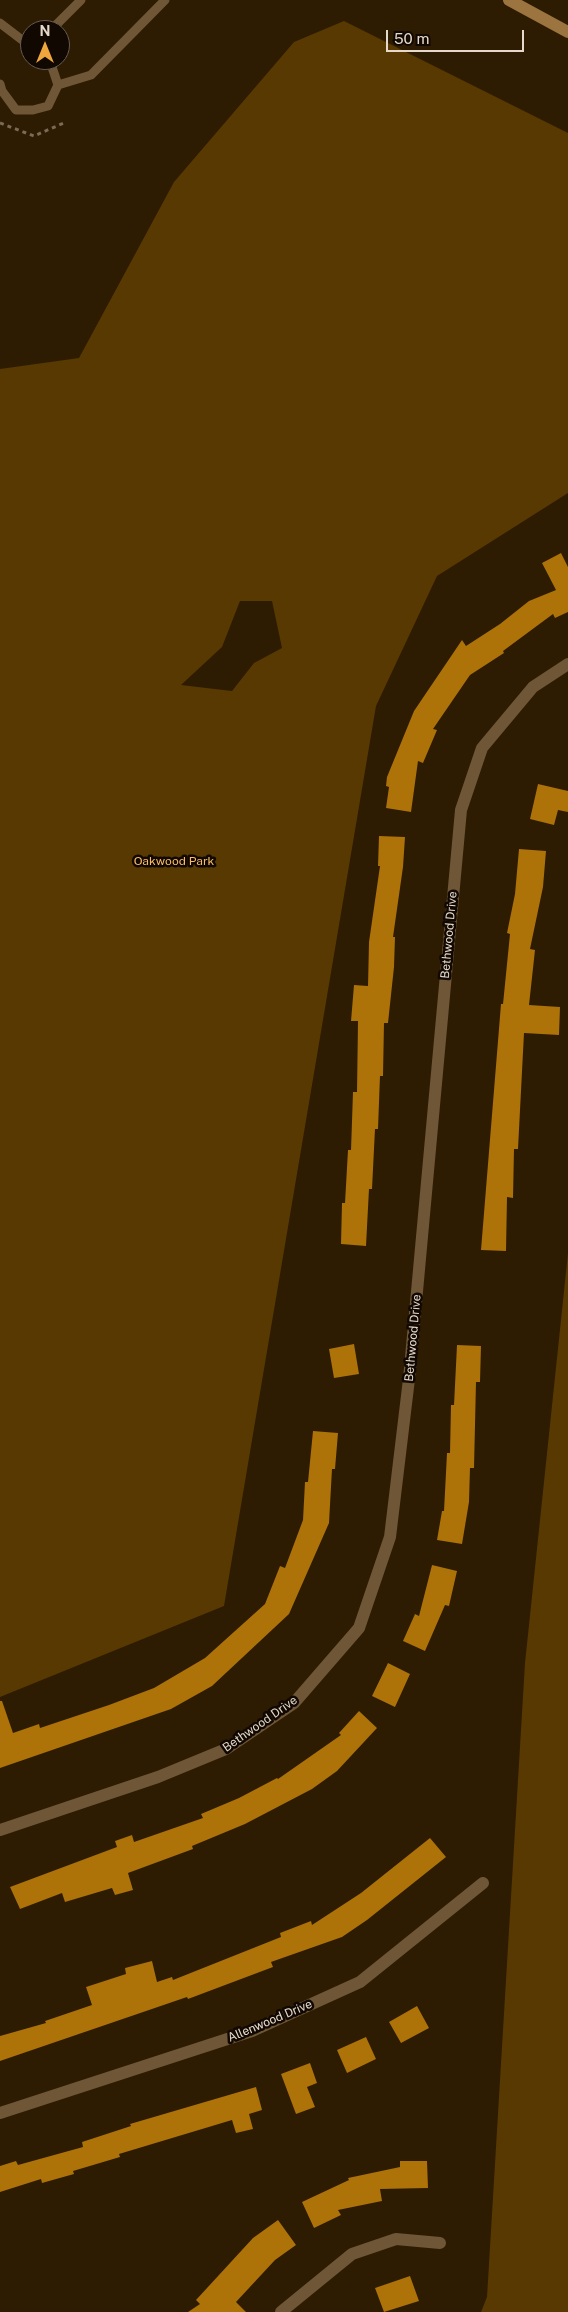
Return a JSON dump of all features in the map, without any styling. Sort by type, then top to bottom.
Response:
[{"type":"main road","points":[[509,0],[568,32]]},
{"type":"street","name":"Bethwood Drive","points":[[0,1830],[158,1777],[226,1749],[294,1703],[359,1628],[390,1538],[409,1379],[461,810],[482,748],[533,687],[568,664]]},
{"type":"street","name":"Allenwood Drive","points":[[0,2113],[252,2031],[360,1982],[483,1883]]},
{"type":"street","points":[[281,2312],[352,2254],[396,2239],[440,2243]]},
{"type":"lane","points":[[61,20],[81,0]]},
{"type":"lane","points":[[0,84],[2,91],[16,110],[33,110],[48,106],[58,86],[91,74],[165,0]]},
{"type":"lane","points":[[0,24],[20,39]]},
{"type":"lane","points":[[53,70],[58,86]]},
{"type":"path","points":[[0,123],[34,136],[66,122]]},
{"type":"green space","name":"Oakwood Park","points":[[344,21],[568,133],[568,493],[437,576],[376,706],[224,1606],[0,1697],[0,369],[79,358],[174,182],[294,42]],"holes":[[[240,601],[272,601],[282,648],[254,663],[232,691],[181,685],[222,647]]]},
{"type":"green space","points":[[568,1253],[568,2312],[481,2312],[487,2297],[525,1663]]},
{"type":"building","points":[[561,553],[568,567],[568,612],[555,618],[553,614],[503,651],[504,653],[470,675],[433,729],[437,730],[423,763],[418,761],[411,812],[386,808],[389,787],[386,786],[387,777],[414,711],[462,640],[466,646],[500,624],[529,601],[556,590],[542,563]]},
{"type":"building","points":[[538,784],[568,791],[568,812],[558,810],[554,825],[530,819]]},
{"type":"building","points":[[379,836],[405,837],[403,867],[393,937],[395,937],[394,967],[388,1023],[384,1023],[383,1076],[380,1076],[378,1129],[375,1129],[372,1189],[369,1189],[366,1246],[341,1244],[342,1203],[345,1203],[348,1150],[351,1150],[353,1092],[357,1092],[358,1021],[351,1021],[354,985],[368,986],[369,942],[380,866],[378,866]]},
{"type":"building","points":[[519,849],[546,851],[543,887],[530,949],[535,950],[529,1005],[560,1007],[559,1035],[524,1033],[518,1149],[514,1149],[513,1198],[507,1197],[506,1251],[481,1250],[501,1004],[503,1004],[510,934],[507,933],[515,894]]},
{"type":"building","points":[[354,1344],[359,1374],[334,1378],[329,1349]]},
{"type":"building","points":[[457,1345],[481,1346],[480,1382],[476,1382],[474,1468],[470,1468],[469,1502],[462,1544],[437,1540],[442,1511],[444,1511],[447,1453],[450,1453],[451,1405],[454,1405]]},
{"type":"building","points":[[313,1431],[338,1433],[335,1469],[332,1469],[329,1523],[289,1614],[212,1686],[171,1709],[0,1768],[0,1701],[2,1701],[13,1733],[39,1724],[40,1728],[109,1705],[154,1688],[205,1658],[265,1604],[280,1566],[285,1568],[303,1520],[305,1482],[308,1482]]},
{"type":"building","points":[[432,1565],[457,1571],[449,1606],[445,1605],[425,1651],[403,1641],[415,1614],[419,1616]]},
{"type":"building","points":[[388,1663],[410,1674],[395,1707],[372,1696]]},
{"type":"building","points":[[359,1711],[377,1728],[337,1771],[312,1789],[245,1824],[192,1846],[193,1849],[128,1873],[133,1890],[115,1895],[112,1888],[65,1902],[62,1893],[20,1909],[10,1887],[117,1847],[115,1841],[132,1835],[134,1842],[203,1818],[201,1814],[278,1779],[341,1735],[339,1733]]},
{"type":"building","points":[[430,1838],[446,1857],[367,1920],[342,1937],[271,1962],[273,1967],[188,1999],[187,1997],[0,2061],[0,2036],[46,2023],[45,2021],[92,2005],[86,1987],[126,1974],[125,1968],[152,1961],[157,1982],[172,1977],[173,1980],[281,1937],[280,1933],[311,1921],[312,1925],[361,1893]]},
{"type":"building","points":[[417,2006],[429,2028],[401,2043],[389,2022]]},
{"type":"building","points":[[366,2037],[376,2059],[347,2073],[337,2050]]},
{"type":"building","points":[[310,2063],[317,2083],[307,2087],[315,2107],[296,2114],[281,2074]]},
{"type":"building","points":[[256,2087],[262,2110],[249,2114],[253,2129],[236,2133],[232,2120],[119,2154],[120,2157],[73,2171],[74,2174],[42,2183],[41,2179],[0,2192],[0,2166],[16,2161],[18,2165],[83,2147],[82,2142],[131,2126],[130,2124]]},
{"type":"building","points":[[400,2161],[427,2161],[428,2188],[380,2189],[382,2201],[338,2210],[341,2215],[314,2228],[302,2202],[349,2180],[348,2178],[400,2167]]},
{"type":"building","points":[[278,2220],[296,2245],[275,2260],[236,2302],[246,2312],[188,2312],[200,2304],[196,2300],[253,2238]]},
{"type":"building","points":[[410,2276],[419,2301],[384,2312],[375,2288]]}]
